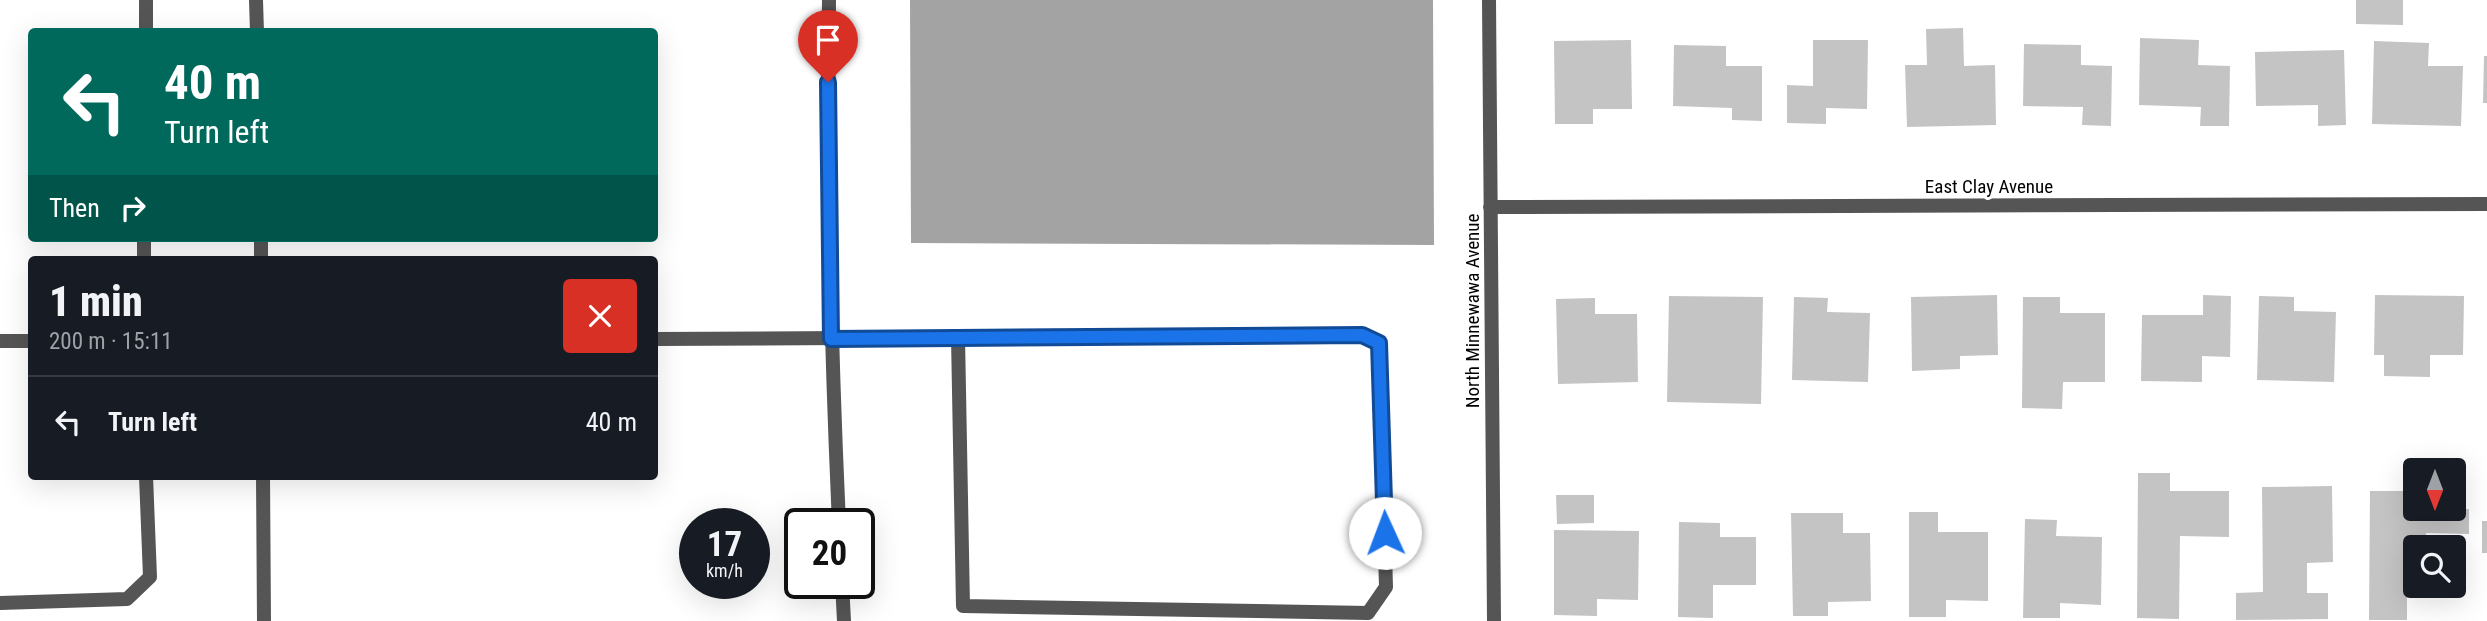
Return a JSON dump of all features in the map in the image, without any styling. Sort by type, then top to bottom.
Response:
[{"type":"street","points":[[146,0],[146,28]]},
{"type":"street","points":[[257,0],[257,28]]},
{"type":"street","points":[[829,0],[827,164],[838,508]]},
{"type":"street","name":"North Minnewawa Avenue","points":[[1489,0],[1494,621]]},
{"type":"street","name":"East Clay Avenue","points":[[1490,207],[2487,204]]},
{"type":"street","points":[[658,339],[1362,335],[1379,343],[1386,587],[1368,613],[963,606],[958,338]]},
{"type":"street","points":[[0,341],[28,341]]},
{"type":"street","points":[[0,603],[127,599],[150,577],[145,480]]},
{"type":"street","points":[[263,480],[264,621]]},
{"type":"street","points":[[843,599],[844,621]]},
{"type":"shaded area","points":[[910,0],[1433,0],[1434,245],[911,243]]},
{"type":"building","points":[[2356,0],[2403,0],[2403,25],[2356,24]]},
{"type":"building","points":[[1963,28],[1964,66],[1995,65],[1996,125],[1907,127],[1905,65],[1927,65],[1926,29]]},
{"type":"building","points":[[2140,38],[2199,40],[2198,65],[2230,66],[2229,126],[2200,126],[2201,107],[2139,105]]},
{"type":"building","points":[[1631,40],[1632,109],[1593,109],[1593,124],[1555,124],[1554,41]]},
{"type":"building","points":[[1813,40],[1868,40],[1867,109],[1826,108],[1826,124],[1787,123],[1787,85],[1813,86]]},
{"type":"building","points":[[2374,41],[2429,43],[2428,66],[2463,66],[2461,126],[2372,124]]},
{"type":"building","points":[[2024,44],[2081,45],[2081,65],[2112,66],[2111,126],[2082,125],[2083,107],[2023,106]]},
{"type":"building","points":[[1674,45],[1726,46],[1726,66],[1762,66],[1762,121],[1732,120],[1732,108],[1673,106]]},
{"type":"building","points":[[2344,50],[2346,125],[2318,126],[2318,105],[2256,106],[2255,52]]},
{"type":"building","points":[[2484,56],[2487,56],[2487,103],[2483,103]]},
{"type":"building","points":[[1997,295],[1998,355],[1960,356],[1960,369],[1912,371],[1911,297]]},
{"type":"building","points":[[2203,295],[2231,296],[2230,357],[2202,356],[2202,382],[2141,381],[2142,315],[2203,315]]},
{"type":"building","points":[[2375,295],[2464,296],[2463,355],[2430,355],[2430,377],[2384,376],[2384,355],[2374,355]]},
{"type":"building","points":[[1669,296],[1763,297],[1761,404],[1667,402]]},
{"type":"building","points":[[2259,296],[2294,297],[2294,311],[2336,312],[2334,382],[2257,380]]},
{"type":"building","points":[[1794,297],[1828,298],[1827,312],[1870,313],[1868,382],[1792,380]]},
{"type":"building","points":[[2023,297],[2060,297],[2060,313],[2105,313],[2105,382],[2063,382],[2062,409],[2022,408]]},
{"type":"building","points":[[1595,298],[1595,314],[1637,314],[1638,382],[1558,384],[1556,299]]},
{"type":"building","points":[[2138,473],[2170,473],[2170,491],[2229,491],[2229,537],[2180,536],[2179,619],[2137,618]]},
{"type":"building","points":[[2332,486],[2333,562],[2307,563],[2307,593],[2328,593],[2328,619],[2236,620],[2236,593],[2263,592],[2262,487]]},
{"type":"building","points":[[2370,491],[2403,491],[2403,522],[2466,522],[2466,509],[2469,509],[2469,534],[2403,535],[2403,598],[2407,598],[2407,620],[2369,620]]},
{"type":"building","points":[[1556,495],[1594,495],[1594,523],[1557,524]]},
{"type":"building","points":[[1909,512],[1938,512],[1938,532],[1988,532],[1988,601],[1946,600],[1946,617],[1909,617]]},
{"type":"building","points":[[1791,513],[1843,513],[1843,533],[1870,533],[1871,601],[1828,602],[1828,616],[1793,616]]},
{"type":"building","points":[[2025,519],[2057,520],[2056,536],[2102,537],[2101,605],[2060,603],[2060,618],[2023,618]]},
{"type":"building","points":[[2482,521],[2487,521],[2487,553],[2482,553]]},
{"type":"building","points":[[1679,522],[1720,523],[1720,537],[1756,537],[1756,585],[1713,585],[1713,618],[1678,617]]},
{"type":"building","points":[[1554,530],[1639,531],[1638,600],[1597,599],[1597,616],[1554,615]]},
{"type":"route","points":[[828,82],[831,339],[1362,335],[1379,343],[1385,533]]}]
